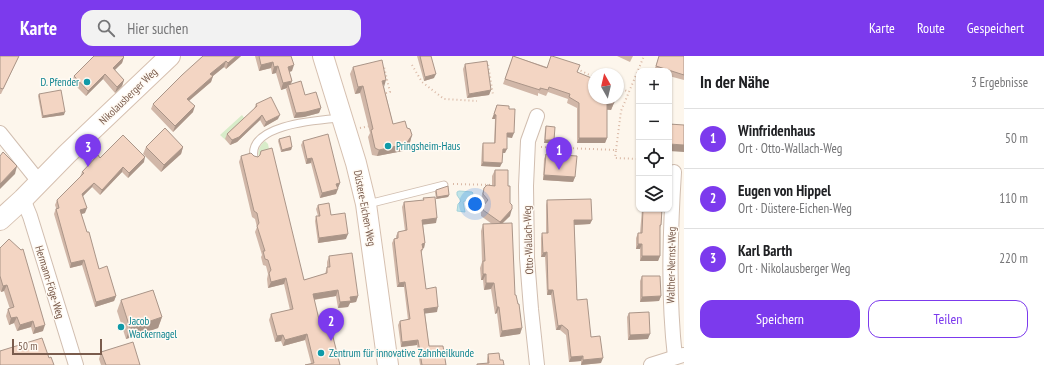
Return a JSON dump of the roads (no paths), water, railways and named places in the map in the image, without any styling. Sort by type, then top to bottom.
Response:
[{"type":"street","name":"Nikolausberger Weg","points":[[0,220],[170,56]]},
{"type":"street","name":"Düstere-Eichen-Weg","points":[[323,56],[356,163],[366,204],[388,365]]},
{"type":"street","name":"Otto-Wallach-Weg","points":[[537,116],[528,142],[526,186],[527,258],[537,365]]},
{"type":"street","points":[[0,133],[40,183]]},
{"type":"street","name":"Walther-Nernst-Weg","points":[[674,172],[670,266],[671,323],[679,356]]},
{"type":"street","name":"Hermann-Föge-Weg","points":[[23,199],[76,365]]},
{"type":"street","points":[[651,365],[679,356]]},
{"type":"lane","points":[[254,158],[253,151],[256,143],[267,133],[297,124],[344,125]]},
{"type":"lane","points":[[366,204],[444,185]]},
{"type":"water","points":[[457,192],[473,193],[470,198],[463,202],[465,212],[457,211],[458,204],[461,201],[457,195]]},
{"type":"place","name":"D. Pfender","points":[[87,82]]},
{"type":"place","name":"Pringsheim-Haus","points":[[388,146]]},
{"type":"place","name":"Karl Barth","points":[[88,167]]},
{"type":"place","name":"Winfridenhaus","points":[[559,170]]},
{"type":"place","name":"Jacob Wackernagel","points":[[121,327]]},
{"type":"place","name":"Eugen von Hippel","points":[[331,341]]},
{"type":"place","name":"Zentrum für innovative Zahnheilkunde","points":[[321,353]]}]
